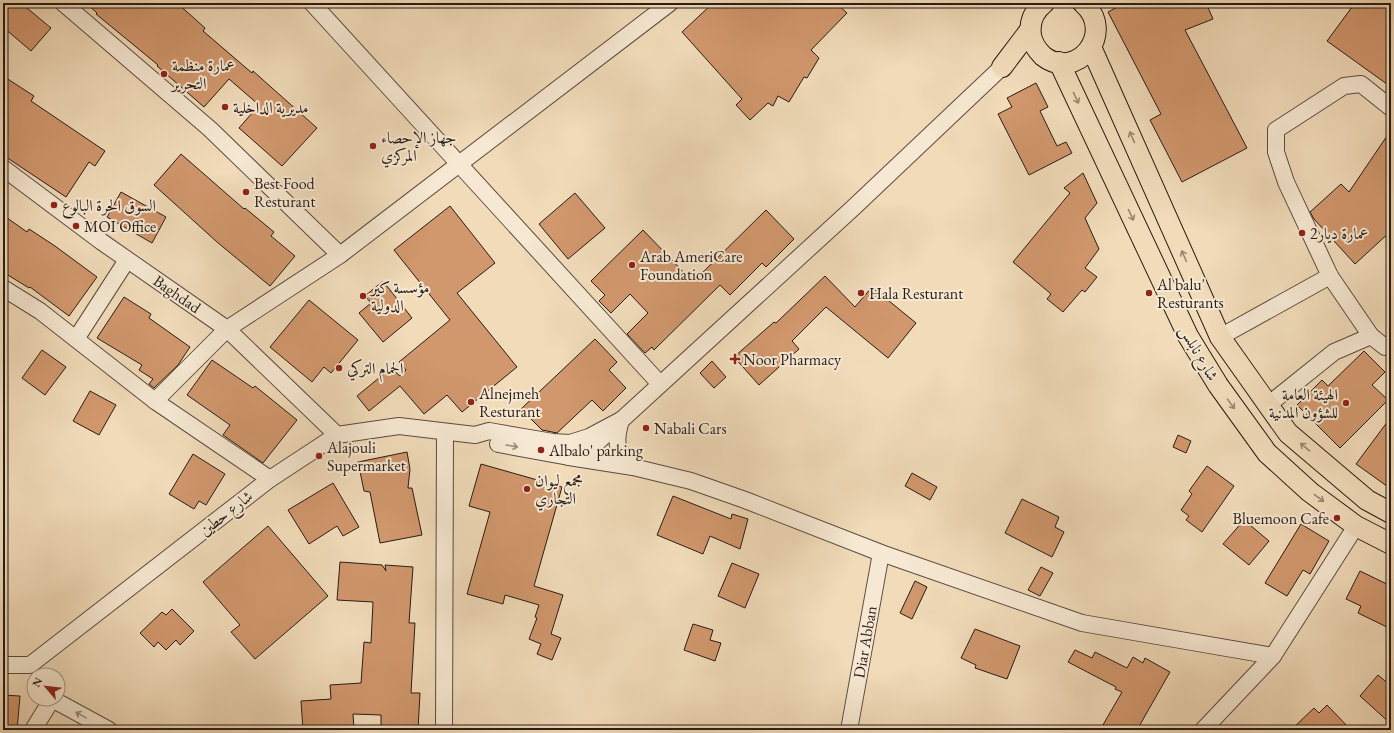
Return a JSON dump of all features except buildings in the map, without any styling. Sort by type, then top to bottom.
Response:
[{"type":"main road","points":[[1002,67],[1052,60],[1078,59],[1085,54],[1091,47],[1096,37],[1096,27],[1094,16],[1083,3]]},
{"type":"main road","points":[[1002,67],[1030,30],[1032,21],[1041,4]]},
{"type":"main road","name":"شارع نابلس","points":[[1030,30],[1034,46],[1052,60],[1188,336],[1218,385],[1267,453],[1310,492],[1356,526],[1391,544]]},
{"type":"main road","name":"شارع نابلس","points":[[1091,47],[1220,337],[1288,433],[1367,500],[1391,513]]},
{"type":"street","points":[[63,3],[210,129],[340,255]]},
{"type":"street","points":[[312,3],[660,384]]},
{"type":"street","points":[[155,401],[227,329],[340,255],[460,165],[670,3]]},
{"type":"street","points":[[569,457],[621,420],[853,208],[1002,67]]},
{"type":"street","points":[[1391,108],[1361,84],[1344,86],[1276,130],[1276,152],[1286,182],[1330,276],[1371,336],[1385,347],[1391,346]]},
{"type":"street","name":"Baghdad","points":[[3,168],[127,260],[227,329],[337,435]]},
{"type":"street","points":[[76,338],[127,260]]},
{"type":"street","points":[[1220,337],[1330,276]]},
{"type":"street","points":[[3,288],[40,311],[155,401],[270,479]]},
{"type":"street","points":[[1268,405],[1334,352],[1371,336]]},
{"type":"street","points":[[621,420],[616,436],[620,453],[633,467]]},
{"type":"street","name":"شارع حطين","points":[[37,667],[270,479],[337,435],[399,426],[445,433],[475,435]]},
{"type":"street","points":[[475,435],[489,431],[553,442],[590,442]]},
{"type":"street","points":[[444,730],[445,433]]},
{"type":"street","points":[[475,435],[488,442],[633,467],[691,481],[738,497],[881,553],[1082,623],[1273,656]]},
{"type":"street","points":[[590,442],[604,463]]},
{"type":"street","points":[[1203,730],[1273,656],[1356,526]]},
{"type":"street","name":"Diar Abban","points":[[850,730],[881,553]]},
{"type":"street","name":"شارع حطين","points":[[3,665],[26,669]]},
{"type":"street","points":[[32,730],[47,707]]},
{"type":"street","points":[[66,707],[109,730]]},
{"type":"place","name":"عمارة منظمة التحرير","points":[[164,74]]},
{"type":"place","name":"مديرية الداخلية","points":[[225,107]]},
{"type":"place","name":"جهاز الإحصاء المركزي","points":[[373,146]]},
{"type":"place","name":"Best Food Resturant","points":[[246,192]]},
{"type":"place","name":"السوق الحرة البالوع","points":[[54,205]]},
{"type":"place","name":"MOI Office","points":[[76,226]]},
{"type":"place","name":"عمارة ديار2","points":[[1302,233]]},
{"type":"place","name":"Arab AmeriCare Foundation","points":[[632,265]]},
{"type":"place","name":"Hala Resturant","points":[[861,293]]},
{"type":"place","name":"Al balu' Resturants","points":[[1149,293]]},
{"type":"place","name":"مؤسسة كير الدولية","points":[[363,296]]},
{"type":"place","name":"Noor Pharmacy","points":[[735,359]]},
{"type":"place","name":"الحمام التركي","points":[[339,368]]},
{"type":"place","name":"Alnejmeh Resturant","points":[[471,402]]},
{"type":"place","name":"الهيئة العامة للشؤون المدنية","points":[[1346,403]]},
{"type":"place","name":"Nabali Cars","points":[[646,428]]},
{"type":"place","name":"Albalo' parking","points":[[541,450]]},
{"type":"place","name":"Alajouli Supermarket","points":[[319,456]]},
{"type":"place","name":"مجمع ليوان التجاري","points":[[527,489]]},
{"type":"place","name":"Bluemoon Cafe","points":[[1337,518]]}]
